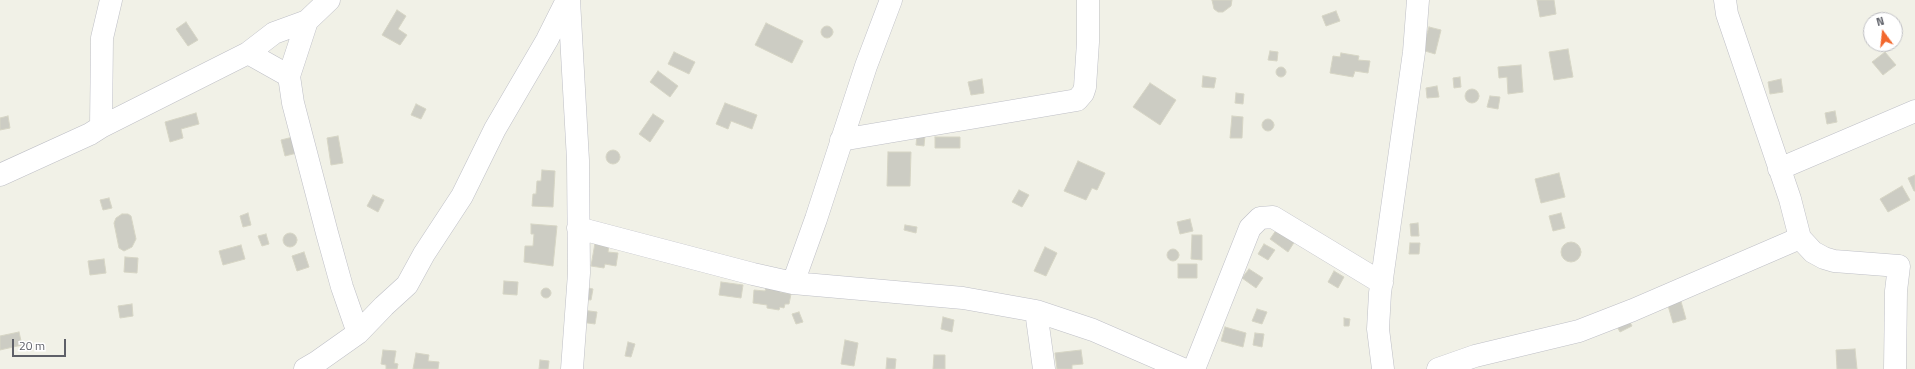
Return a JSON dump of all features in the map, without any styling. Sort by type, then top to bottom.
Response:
[{"type":"street","points":[[101,127],[102,38],[111,0]]},
{"type":"street","points":[[0,175],[90,134],[101,127],[248,53],[274,34],[308,21],[329,0]]},
{"type":"street","points":[[568,0],[578,160],[578,273],[572,369]]},
{"type":"street","points":[[305,369],[358,333],[407,285],[424,254],[462,196],[496,129],[568,0]]},
{"type":"street","points":[[793,283],[816,219],[866,66],[891,0]]},
{"type":"street","points":[[841,140],[1077,100],[1083,93],[1085,87],[1088,42],[1088,0]]},
{"type":"street","points":[[1383,369],[1378,329],[1382,283],[1414,52],[1418,0]]},
{"type":"street","points":[[1725,0],[1727,14],[1779,169],[1800,238],[1813,252],[1834,261],[1907,264],[1906,295],[1895,369]]},
{"type":"street","points":[[308,21],[289,76],[293,103],[342,287],[358,333]]},
{"type":"street","points":[[248,53],[289,76]]},
{"type":"street","points":[[1779,169],[1915,111]]},
{"type":"street","points":[[1194,369],[1250,228],[1260,218],[1273,217],[1382,283]]},
{"type":"street","points":[[578,228],[793,283],[963,298],[1036,311],[1093,330],[1183,369]]},
{"type":"street","points":[[1438,369],[1475,356],[1579,331],[1633,310],[1800,238]]},
{"type":"street","points":[[1036,311],[1044,369]]},
{"type":"building","points":[[1212,0],[1232,0],[1231,6],[1223,12],[1218,12],[1214,9]]},
{"type":"building","points":[[1537,0],[1554,0],[1556,14],[1540,17]]},
{"type":"building","points":[[397,10],[406,16],[398,29],[407,35],[400,45],[382,35]]},
{"type":"building","points":[[1336,11],[1340,21],[1326,26],[1322,16]]},
{"type":"building","points":[[186,22],[198,40],[188,46],[176,29]]},
{"type":"building","points":[[766,23],[803,41],[792,63],[755,45]]},
{"type":"building","points":[[825,26],[829,26],[833,32],[829,38],[825,38],[821,34],[821,30]]},
{"type":"building","points":[[1429,27],[1441,30],[1435,54],[1422,50]]},
{"type":"building","points":[[1568,49],[1573,77],[1554,80],[1549,52]]},
{"type":"building","points":[[1270,51],[1278,52],[1277,61],[1268,60]]},
{"type":"building","points":[[674,52],[695,62],[689,74],[668,64]]},
{"type":"building","points":[[1885,52],[1896,65],[1883,75],[1872,62]]},
{"type":"building","points":[[1341,53],[1359,56],[1358,60],[1370,61],[1368,73],[1355,71],[1353,77],[1330,73],[1333,56],[1340,57]]},
{"type":"building","points":[[1521,65],[1523,92],[1508,94],[1507,77],[1499,78],[1498,67]]},
{"type":"building","points":[[1279,67],[1283,67],[1285,68],[1285,76],[1279,77],[1276,74],[1276,70]]},
{"type":"building","points":[[658,71],[678,86],[670,97],[650,82]]},
{"type":"building","points":[[1203,76],[1216,78],[1214,88],[1202,87]]},
{"type":"building","points":[[1460,77],[1461,87],[1454,88],[1453,78]]},
{"type":"building","points":[[982,79],[984,93],[971,95],[968,82]]},
{"type":"building","points":[[1781,79],[1783,92],[1770,94],[1768,82]]},
{"type":"building","points":[[1150,83],[1176,100],[1160,125],[1133,107]]},
{"type":"building","points":[[1437,86],[1439,97],[1427,98],[1426,88]]},
{"type":"building","points":[[1472,89],[1477,91],[1479,96],[1477,101],[1472,103],[1467,101],[1465,96],[1467,91]]},
{"type":"building","points":[[1236,93],[1244,94],[1243,104],[1235,103]]},
{"type":"building","points":[[1490,96],[1500,97],[1498,109],[1487,107]]},
{"type":"building","points":[[725,103],[757,115],[752,129],[731,121],[728,129],[716,124]]},
{"type":"building","points":[[416,104],[426,109],[421,119],[411,115]]},
{"type":"building","points":[[1835,111],[1837,122],[1827,124],[1825,113]]},
{"type":"building","points":[[196,113],[199,124],[181,129],[183,138],[170,142],[165,122]]},
{"type":"building","points":[[653,114],[664,121],[650,142],[639,134]]},
{"type":"building","points":[[8,116],[10,128],[0,130],[0,118]]},
{"type":"building","points":[[1232,116],[1243,117],[1242,138],[1230,138]]},
{"type":"building","points":[[1266,119],[1270,119],[1274,125],[1270,131],[1266,131],[1262,127],[1262,123]]},
{"type":"building","points":[[917,135],[925,135],[924,146],[916,145]]},
{"type":"building","points":[[338,136],[343,163],[331,165],[327,138]]},
{"type":"building","points":[[293,137],[297,153],[285,156],[281,140]]},
{"type":"building","points":[[935,137],[960,137],[960,148],[935,148]]},
{"type":"building","points":[[610,150],[616,150],[620,154],[620,160],[616,164],[610,164],[606,160],[606,154]]},
{"type":"building","points":[[888,152],[911,152],[910,186],[887,186]]},
{"type":"building","points":[[1078,161],[1105,173],[1097,190],[1092,188],[1086,200],[1064,191]]},
{"type":"building","points":[[542,170],[555,171],[553,207],[532,206],[533,194],[536,194],[537,181],[541,181]]},
{"type":"building","points":[[1559,173],[1565,197],[1541,203],[1535,179]]},
{"type":"building","points":[[1915,175],[1915,191],[1914,191],[1908,178]]},
{"type":"building","points":[[1902,186],[1910,200],[1888,212],[1880,199]]},
{"type":"building","points":[[1019,190],[1029,195],[1022,207],[1012,202]]},
{"type":"building","points":[[373,195],[384,200],[378,212],[367,206]]},
{"type":"building","points":[[109,198],[112,208],[103,210],[100,200]]},
{"type":"building","points":[[248,213],[251,225],[243,227],[240,216]]},
{"type":"building","points":[[1561,213],[1565,228],[1553,231],[1549,216]]},
{"type":"building","points":[[122,214],[128,214],[131,216],[136,239],[132,247],[124,251],[119,248],[114,223],[116,218]]},
{"type":"building","points":[[1190,219],[1193,231],[1180,234],[1177,222]]},
{"type":"building","points":[[1418,223],[1419,236],[1411,236],[1410,224]]},
{"type":"building","points":[[531,224],[557,226],[553,266],[524,262],[525,246],[533,246],[534,234],[531,234]]},
{"type":"building","points":[[905,225],[917,227],[916,233],[904,230]]},
{"type":"building","points":[[1277,229],[1295,241],[1288,252],[1270,239]]},
{"type":"building","points":[[287,233],[293,233],[297,237],[297,243],[293,247],[287,247],[283,243],[283,237]]},
{"type":"building","points":[[266,234],[269,244],[262,246],[258,236]]},
{"type":"building","points":[[1192,235],[1202,235],[1202,260],[1191,259]]},
{"type":"building","points":[[1571,242],[1578,245],[1581,252],[1578,259],[1571,262],[1564,259],[1561,252],[1564,245]]},
{"type":"building","points":[[595,243],[609,245],[608,252],[618,253],[616,266],[605,264],[604,268],[591,266]]},
{"type":"building","points":[[1410,243],[1420,243],[1419,254],[1409,254]]},
{"type":"building","points":[[1264,244],[1275,250],[1268,260],[1258,254]]},
{"type":"building","points":[[241,245],[245,259],[223,265],[219,251]]},
{"type":"building","points":[[1045,247],[1057,253],[1046,276],[1034,271]]},
{"type":"building","points":[[1171,249],[1175,249],[1179,255],[1175,261],[1171,261],[1167,257],[1167,253]]},
{"type":"building","points":[[304,252],[309,267],[297,271],[292,256]]},
{"type":"building","points":[[125,257],[138,258],[137,273],[124,272]]},
{"type":"building","points":[[104,259],[106,273],[90,275],[88,261]]},
{"type":"building","points":[[1178,264],[1197,264],[1197,278],[1178,278]]},
{"type":"building","points":[[1249,269],[1263,278],[1256,288],[1242,278]]},
{"type":"building","points":[[1334,271],[1344,277],[1338,288],[1328,282]]},
{"type":"building","points":[[504,281],[518,282],[517,295],[503,294]]},
{"type":"building","points":[[721,282],[743,285],[741,298],[719,295]]},
{"type":"building","points":[[584,287],[593,289],[591,300],[583,299]]},
{"type":"building","points":[[544,288],[548,288],[550,289],[550,297],[544,298],[541,295],[541,291]]},
{"type":"building","points":[[766,288],[780,289],[780,292],[791,294],[789,304],[785,304],[784,308],[780,307],[779,310],[767,308],[767,305],[753,303],[754,290],[765,291]]},
{"type":"building","points":[[1680,298],[1686,319],[1673,323],[1667,302]]},
{"type":"building","points":[[132,304],[133,316],[120,318],[118,306]]},
{"type":"building","points":[[1257,309],[1267,312],[1262,324],[1252,321]]},
{"type":"building","points":[[582,310],[597,312],[595,324],[580,322]]},
{"type":"building","points":[[799,312],[803,322],[796,324],[792,314]]},
{"type":"building","points":[[943,317],[954,320],[952,332],[941,329]]},
{"type":"building","points":[[1627,317],[1632,326],[1620,332],[1615,323]]},
{"type":"building","points":[[1344,318],[1350,319],[1349,326],[1344,326]]},
{"type":"building","points":[[1225,327],[1246,333],[1243,347],[1221,341]]},
{"type":"building","points":[[19,332],[22,345],[0,350],[0,336]]},
{"type":"building","points":[[1255,333],[1264,334],[1262,347],[1253,345]]},
{"type":"building","points":[[845,340],[858,343],[854,366],[841,364]]},
{"type":"building","points":[[628,342],[635,344],[631,357],[625,356]]},
{"type":"building","points":[[1855,349],[1857,369],[1837,369],[1836,350]]},
{"type":"building","points":[[383,350],[396,351],[394,363],[398,364],[397,369],[386,369],[386,365],[381,364]]},
{"type":"building","points":[[1081,350],[1083,364],[1072,365],[1072,369],[1057,369],[1055,353]]},
{"type":"building","points":[[416,353],[429,355],[428,361],[439,362],[438,369],[413,369]]},
{"type":"building","points":[[934,355],[945,355],[945,369],[933,369]]},
{"type":"building","points":[[887,358],[896,359],[895,369],[886,369]]},
{"type":"building","points":[[540,360],[549,361],[548,369],[539,369]]}]
